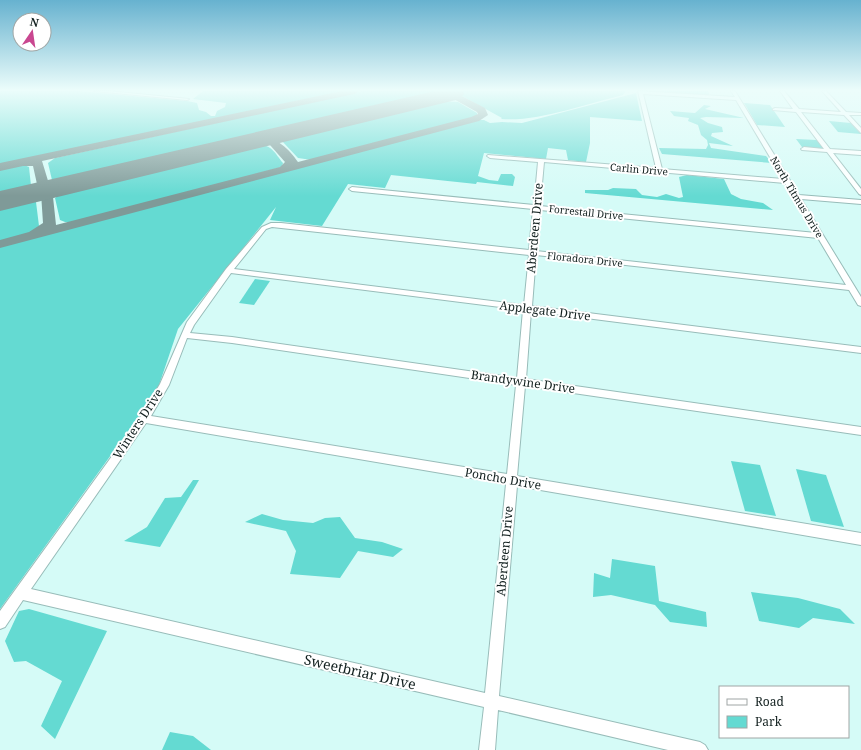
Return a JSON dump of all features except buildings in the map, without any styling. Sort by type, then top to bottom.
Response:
[{"type":"street","points":[[649,126],[660,171]]},
{"type":"street","name":"North Titmus Drive","points":[[755,126],[861,303]]},
{"type":"street","points":[[809,126],[861,193]]},
{"type":"street","points":[[804,149],[861,153]]},
{"type":"street","name":"Carlin Drive","points":[[490,156],[788,181]]},
{"type":"street","name":"Aberdeen Drive","points":[[487,750],[526,309],[541,160]]},
{"type":"street","name":"Forrestall Drive","points":[[352,189],[821,236]]},
{"type":"street","points":[[797,197],[861,202]]},
{"type":"street","name":"Floradora Drive","points":[[271,225],[852,288]]},
{"type":"street","name":"Winters Drive","points":[[0,622],[144,419],[164,385],[184,335],[196,316],[229,271],[264,228],[271,225]]},
{"type":"street","name":"Applegate Drive","points":[[229,271],[861,350]]},
{"type":"street","name":"Brandywine Drive","points":[[184,335],[232,340],[861,431]]},
{"type":"street","name":"Poncho Drive","points":[[144,419],[861,539]]},
{"type":"street","name":"Sweetbriar Drive","points":[[21,593],[700,750]]},
{"type":"green space","points":[[0,126],[186,126],[0,166]]},
{"type":"green space","points":[[202,126],[304,126],[67,181],[57,182],[52,180],[48,163],[55,158]]},
{"type":"green space","points":[[335,126],[440,126],[312,160],[298,158],[282,141],[289,137]]},
{"type":"green space","points":[[456,126],[590,126],[590,143],[586,162],[568,160],[566,150],[548,148],[546,159],[484,153],[478,176],[489,180],[498,181],[501,174],[512,174],[515,177],[513,186],[477,182],[476,184],[391,175],[385,188],[348,184],[322,226],[270,220],[276,207],[178,329],[157,391],[0,609],[0,247]]},
{"type":"green space","points":[[698,126],[722,127],[723,132],[712,133],[711,136],[733,146],[709,143],[711,148],[766,156],[772,163],[662,154],[659,148],[706,149],[708,145],[707,140],[701,135]]},
{"type":"green space","points":[[833,126],[854,126],[861,134],[838,132]]},
{"type":"green space","points":[[796,139],[817,140],[824,149],[802,147]]},
{"type":"green space","points":[[256,145],[269,147],[275,152],[283,163],[282,167],[74,222],[65,222],[60,220],[55,198],[65,191]]},
{"type":"green space","points":[[24,165],[29,167],[31,186],[27,189],[0,196],[0,169]]},
{"type":"green space","points":[[687,175],[724,179],[731,194],[741,199],[763,203],[773,210],[585,193],[585,190],[608,190],[613,188],[636,189],[642,195],[657,197],[666,194],[679,198],[683,197],[679,177]]},
{"type":"green space","points":[[22,201],[36,202],[39,226],[31,233],[26,235],[0,241],[0,206]]},
{"type":"green space","points":[[255,279],[270,281],[254,305],[239,303]]},
{"type":"green space","points":[[731,461],[760,465],[776,516],[745,511]]},
{"type":"green space","points":[[796,469],[826,475],[844,527],[811,521]]},
{"type":"green space","points":[[193,480],[199,480],[160,547],[124,541],[147,527],[165,498],[181,497]]},
{"type":"green space","points":[[262,514],[283,520],[313,523],[325,518],[340,517],[355,538],[382,542],[403,549],[393,557],[358,551],[340,578],[290,574],[296,551],[286,531],[245,522]]},
{"type":"green space","points":[[612,559],[655,566],[659,601],[706,612],[707,627],[670,622],[655,605],[611,595],[593,597],[594,573],[610,578]]},
{"type":"green space","points":[[751,592],[798,598],[840,609],[855,624],[813,618],[799,628],[759,621]]},
{"type":"green space","points":[[29,609],[107,631],[55,739],[41,726],[62,681],[26,661],[14,662],[5,641],[19,611]]},
{"type":"green space","points":[[170,732],[193,736],[211,750],[162,750]]},
{"type":"taxiway","points":[[23,162],[191,126]]},
{"type":"taxiway","points":[[0,244],[448,126]]},
{"type":"taxiway","points":[[257,140],[273,142],[292,162],[284,169]]},
{"type":"taxiway","points":[[0,167],[23,162]]},
{"type":"taxiway","points":[[23,162],[38,164],[43,184],[38,190],[26,195]]},
{"type":"taxiway","points":[[35,234],[45,229],[50,224],[46,195],[61,187]]},
{"type":"runway","points":[[0,201],[317,126]]}]
